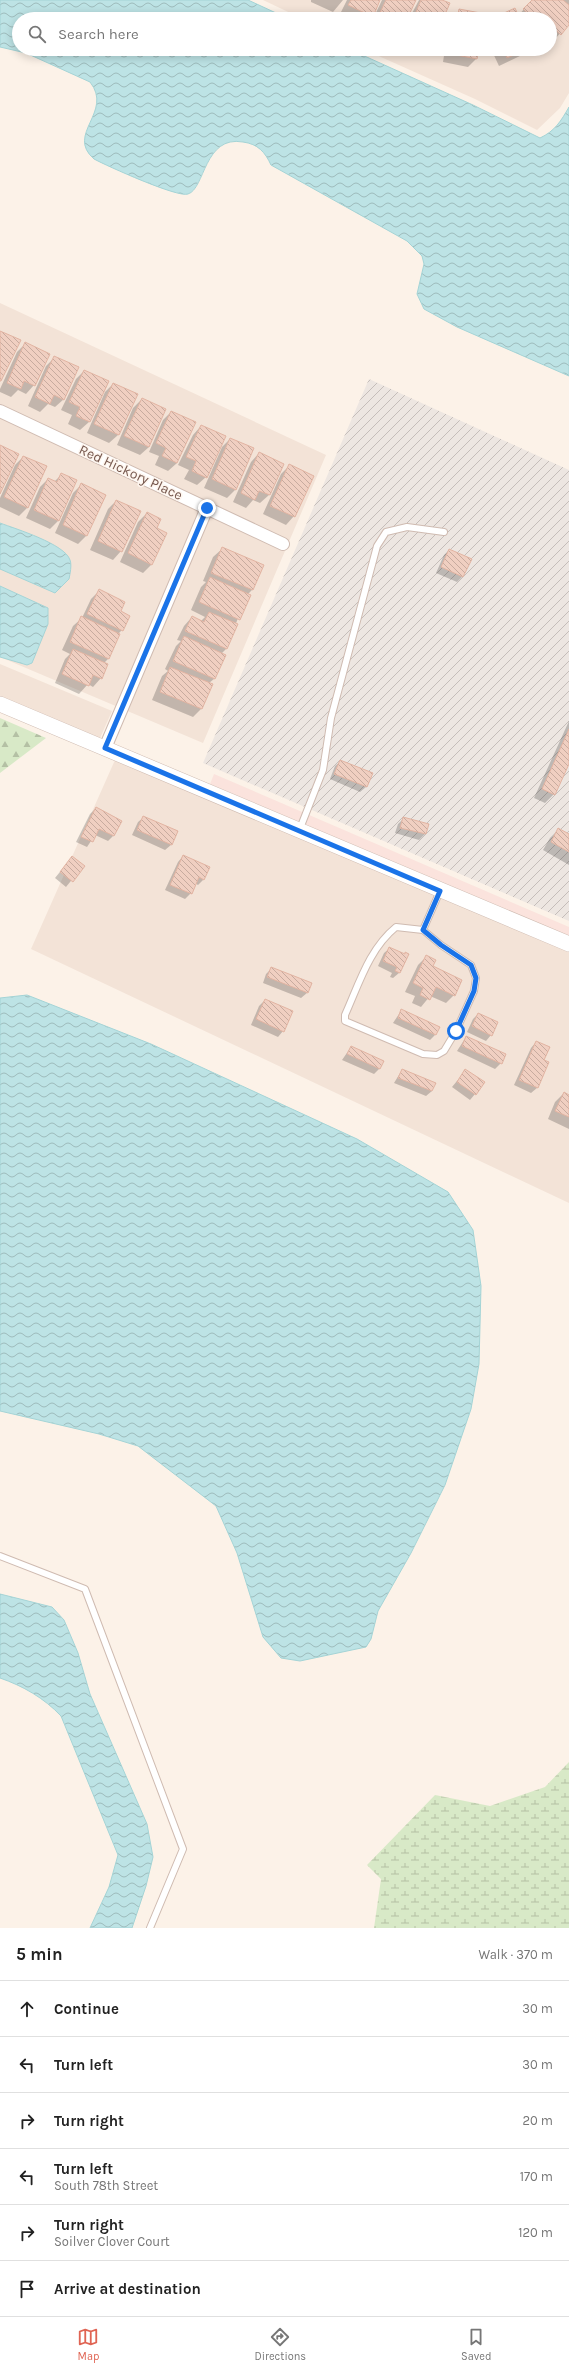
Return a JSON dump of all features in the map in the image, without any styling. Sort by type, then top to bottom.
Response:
[{"type":"street","name":"Red Hickory Place","points":[[0,411],[284,544]]},
{"type":"street","points":[[105,748],[207,508]]},
{"type":"street","points":[[0,704],[440,891],[569,944]]},
{"type":"lane","points":[[299,831],[323,770],[332,711],[377,546],[386,532],[407,528],[444,532]]},
{"type":"lane","points":[[423,930],[440,891]]},
{"type":"lane","points":[[396,927],[423,930],[441,945],[471,965],[476,978],[474,991],[456,1031],[444,1051],[437,1055],[423,1054],[345,1021],[345,1015],[374,950],[384,936],[396,927]]},
{"type":"lane","points":[[0,1556],[85,1589],[183,1849],[150,1928]]},
{"type":"shaded area","points":[[263,0],[569,0],[569,93],[560,108],[537,130],[475,99],[379,56],[557,56],[557,12],[288,12]]},
{"type":"shaded area","points":[[0,303],[326,455],[203,743],[0,657]]},
{"type":"shaded area","points":[[369,379],[569,470],[569,921],[203,763]]},
{"type":"shaded area","points":[[0,664],[112,711],[100,738],[0,696]]},
{"type":"shaded area","points":[[115,760],[569,952],[569,1203],[31,949]]},
{"type":"shaded area","points":[[214,774],[569,927],[569,936],[210,784]]},
{"type":"green space","points":[[0,718],[46,738],[0,773]]},
{"type":"green space","points":[[569,1762],[569,1928],[374,1928],[381,1879],[367,1865],[435,1795],[490,1806],[545,1787]]},
{"type":"water","points":[[0,0],[248,0],[274,12],[12,12],[12,50],[0,47]]},
{"type":"water","points":[[33,56],[364,56],[473,105],[540,138],[550,132],[557,125],[569,107],[569,376],[457,327],[424,309],[417,294],[424,264],[422,256],[407,241],[271,165],[260,149],[253,145],[243,142],[230,142],[220,146],[207,164],[194,190],[188,194],[182,194],[157,187],[94,159],[86,150],[85,141],[86,132],[97,103],[96,93],[90,82]]},
{"type":"water","points":[[0,523],[50,543],[66,554],[71,562],[69,579],[55,593],[0,569]]},
{"type":"water","points":[[0,586],[48,608],[48,624],[32,663],[27,665],[0,657]]},
{"type":"water","points":[[27,995],[151,1044],[357,1139],[448,1192],[473,1230],[481,1286],[479,1364],[471,1409],[445,1485],[411,1553],[378,1611],[371,1639],[366,1647],[300,1661],[281,1658],[263,1637],[237,1553],[216,1506],[138,1446],[99,1434],[0,1411],[0,998]]},
{"type":"water","points":[[0,1594],[52,1607],[64,1620],[78,1653],[90,1694],[147,1824],[153,1857],[146,1886],[132,1928],[90,1928],[109,1887],[118,1855],[61,1716],[33,1693],[0,1678]]},
{"type":"building","points":[[351,0],[380,0],[375,12],[363,12],[348,5]]},
{"type":"building","points":[[386,0],[416,0],[410,12],[380,12]]},
{"type":"building","points":[[421,0],[442,0],[450,3],[446,12],[416,12]]},
{"type":"building","points":[[532,0],[563,0],[569,5],[569,25],[561,35],[557,31],[557,12],[526,12],[523,9]]},
{"type":"building","points":[[515,8],[517,12],[506,12]]},
{"type":"building","points":[[459,9],[475,12],[458,12]]},
{"type":"building","points":[[461,56],[478,56],[477,59]]},
{"type":"building","points":[[0,331],[21,340],[1,381],[0,381]]},
{"type":"building","points":[[25,342],[50,354],[35,386],[24,381],[21,389],[7,383]]},
{"type":"building","points":[[54,356],[79,367],[64,400],[54,395],[50,404],[35,397]]},
{"type":"building","points":[[84,370],[109,381],[90,422],[76,416],[80,407],[69,402]]},
{"type":"building","points":[[113,383],[138,394],[119,435],[94,424]]},
{"type":"building","points":[[142,398],[166,409],[149,447],[124,436]]},
{"type":"building","points":[[171,411],[196,422],[177,463],[162,456],[166,448],[156,443]]},
{"type":"building","points":[[201,425],[226,436],[207,478],[192,471],[196,461],[186,457]]},
{"type":"building","points":[[230,438],[254,448],[236,490],[212,479]]},
{"type":"building","points":[[0,445],[19,454],[0,494]]},
{"type":"building","points":[[259,452],[284,464],[270,495],[259,491],[255,500],[241,493]]},
{"type":"building","points":[[23,456],[47,466],[28,508],[4,497]]},
{"type":"building","points":[[289,464],[314,476],[295,517],[270,506]]},
{"type":"building","points":[[61,473],[77,480],[59,521],[34,510],[48,478],[57,482]]},
{"type":"building","points":[[81,483],[106,495],[87,536],[63,525]]},
{"type":"building","points":[[116,500],[141,511],[122,552],[98,541]]},
{"type":"building","points":[[147,512],[161,519],[157,528],[167,533],[152,565],[128,553]]},
{"type":"building","points":[[222,547],[264,565],[253,590],[211,573]]},
{"type":"building","points":[[449,549],[472,559],[463,577],[441,567]]},
{"type":"building","points":[[210,577],[251,595],[240,620],[199,602]]},
{"type":"building","points":[[99,589],[125,602],[121,611],[130,616],[123,631],[87,614]]},
{"type":"building","points":[[209,612],[238,624],[227,649],[185,631],[192,616],[204,622]]},
{"type":"building","points":[[81,616],[120,634],[109,659],[70,642]]},
{"type":"building","points":[[184,636],[226,655],[215,679],[173,661]]},
{"type":"building","points":[[73,649],[108,664],[102,679],[93,675],[89,686],[62,674]]},
{"type":"building","points":[[170,667],[213,684],[202,709],[160,692]]},
{"type":"building","points":[[569,729],[569,764],[555,795],[542,789]]},
{"type":"building","points":[[340,760],[373,773],[367,787],[334,774]]},
{"type":"building","points":[[96,807],[122,821],[114,836],[99,829],[93,842],[81,837]]},
{"type":"building","points":[[143,816],[178,831],[172,845],[137,830]]},
{"type":"building","points":[[403,817],[429,824],[426,834],[400,828]]},
{"type":"building","points":[[558,828],[569,834],[569,852],[551,842]]},
{"type":"building","points":[[183,855],[210,867],[204,880],[199,877],[192,894],[170,885]]},
{"type":"building","points":[[72,856],[85,866],[73,882],[60,872]]},
{"type":"building","points":[[389,947],[405,954],[405,952],[409,954],[400,973],[395,971],[397,967],[383,961]]},
{"type":"building","points":[[426,955],[436,960],[433,966],[462,980],[455,996],[436,987],[430,1000],[420,995],[423,988],[413,983]]},
{"type":"building","points":[[271,967],[312,983],[308,993],[267,977]]},
{"type":"building","points":[[265,999],[293,1011],[284,1032],[256,1019]]},
{"type":"building","points":[[401,1009],[440,1027],[436,1035],[398,1018]]},
{"type":"building","points":[[478,1013],[498,1022],[492,1036],[472,1026]]},
{"type":"building","points":[[466,1036],[506,1054],[502,1064],[462,1046]]},
{"type":"building","points":[[536,1041],[550,1047],[544,1060],[549,1062],[538,1088],[519,1080]]},
{"type":"building","points":[[351,1046],[384,1061],[380,1069],[347,1054]]},
{"type":"building","points":[[402,1069],[436,1083],[432,1091],[398,1078]]},
{"type":"building","points":[[465,1069],[485,1082],[476,1095],[457,1082]]},
{"type":"building","points":[[564,1092],[569,1095],[569,1117],[555,1111]]},
{"type":"route","points":[[207,508],[105,748],[440,891],[423,930],[441,945],[471,965],[476,978],[474,991],[456,1031]]}]
